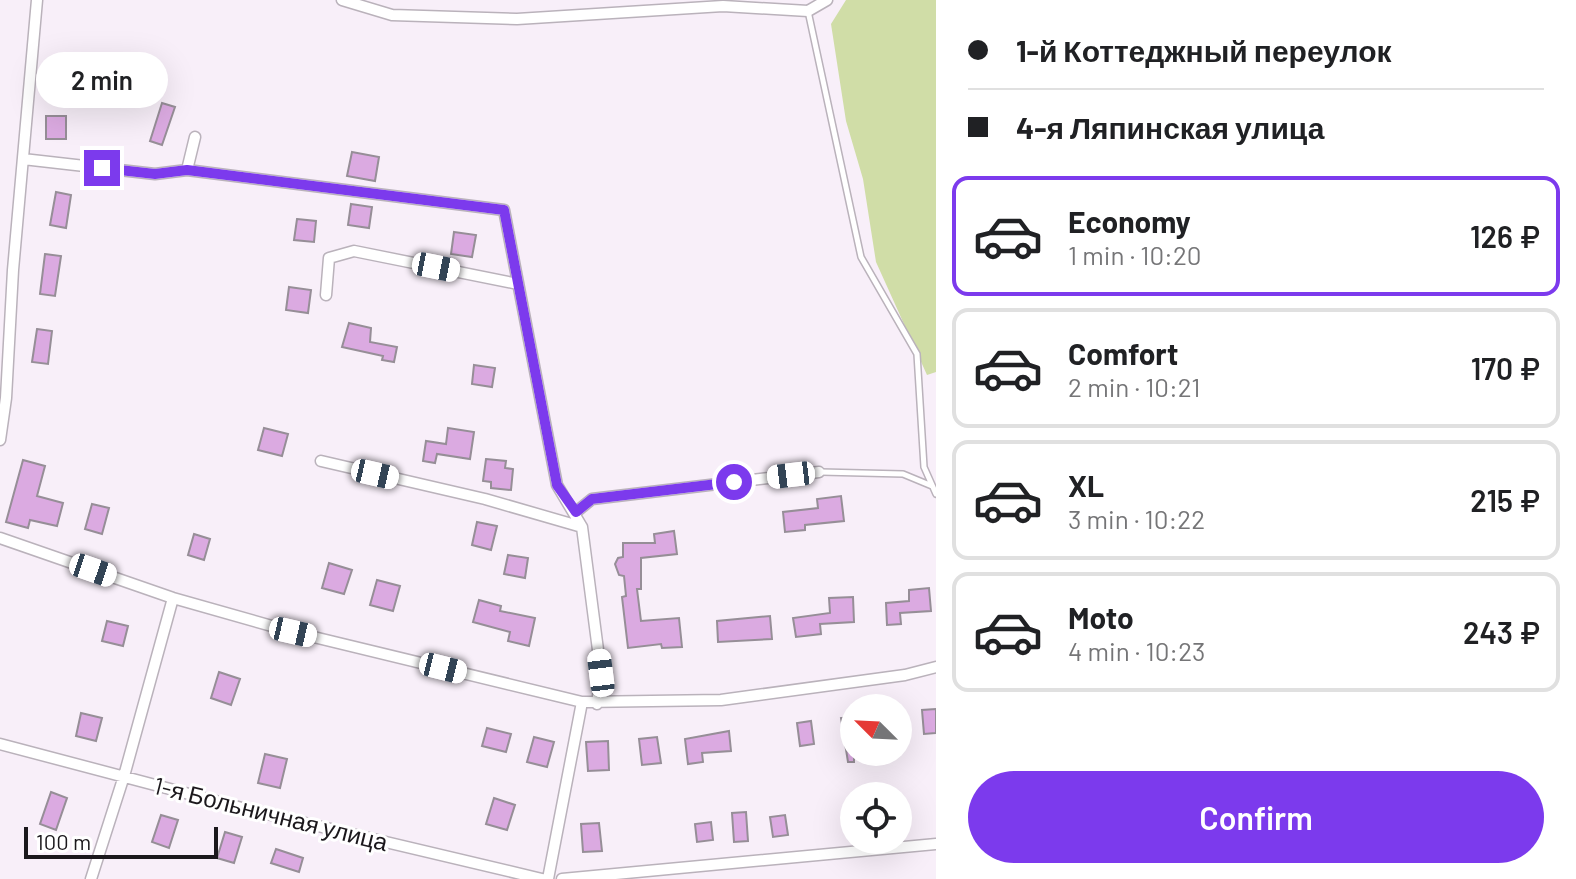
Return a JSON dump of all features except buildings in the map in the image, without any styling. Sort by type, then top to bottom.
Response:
[{"type":"street","points":[[0,440],[6,398],[37,0]]},
{"type":"street","points":[[342,0],[392,15],[517,19],[723,6],[808,11],[827,0]]},
{"type":"street","points":[[187,170],[195,137]]},
{"type":"street","points":[[23,159],[155,174],[187,170],[504,210],[557,485],[576,512],[582,527],[601,673],[597,704]]},
{"type":"street","points":[[326,295],[329,258],[354,251],[518,284]]},
{"type":"street","points":[[321,461],[485,499],[582,527]]},
{"type":"street","points":[[576,512],[592,499],[819,472]]},
{"type":"street","points":[[0,538],[173,598],[293,632],[582,702],[721,700],[905,675],[936,667]]},
{"type":"street","points":[[91,879],[124,776],[173,598]]},
{"type":"street","points":[[545,879],[582,702]]},
{"type":"street","name":"1-я Больничная улица","points":[[0,744],[242,808],[545,879]]},
{"type":"street","points":[[562,879],[936,844]]},
{"type":"lane","points":[[808,11],[861,257],[917,354],[924,467],[934,490]]},
{"type":"lane","points":[[819,472],[903,474],[934,490]]},
{"type":"green space","points":[[846,0],[936,0],[936,372],[927,375],[876,262],[863,179],[846,121],[831,24]]},
{"type":"route","points":[[102,168],[155,174],[187,170],[504,210],[557,485],[576,512],[592,499],[734,482]]}]
